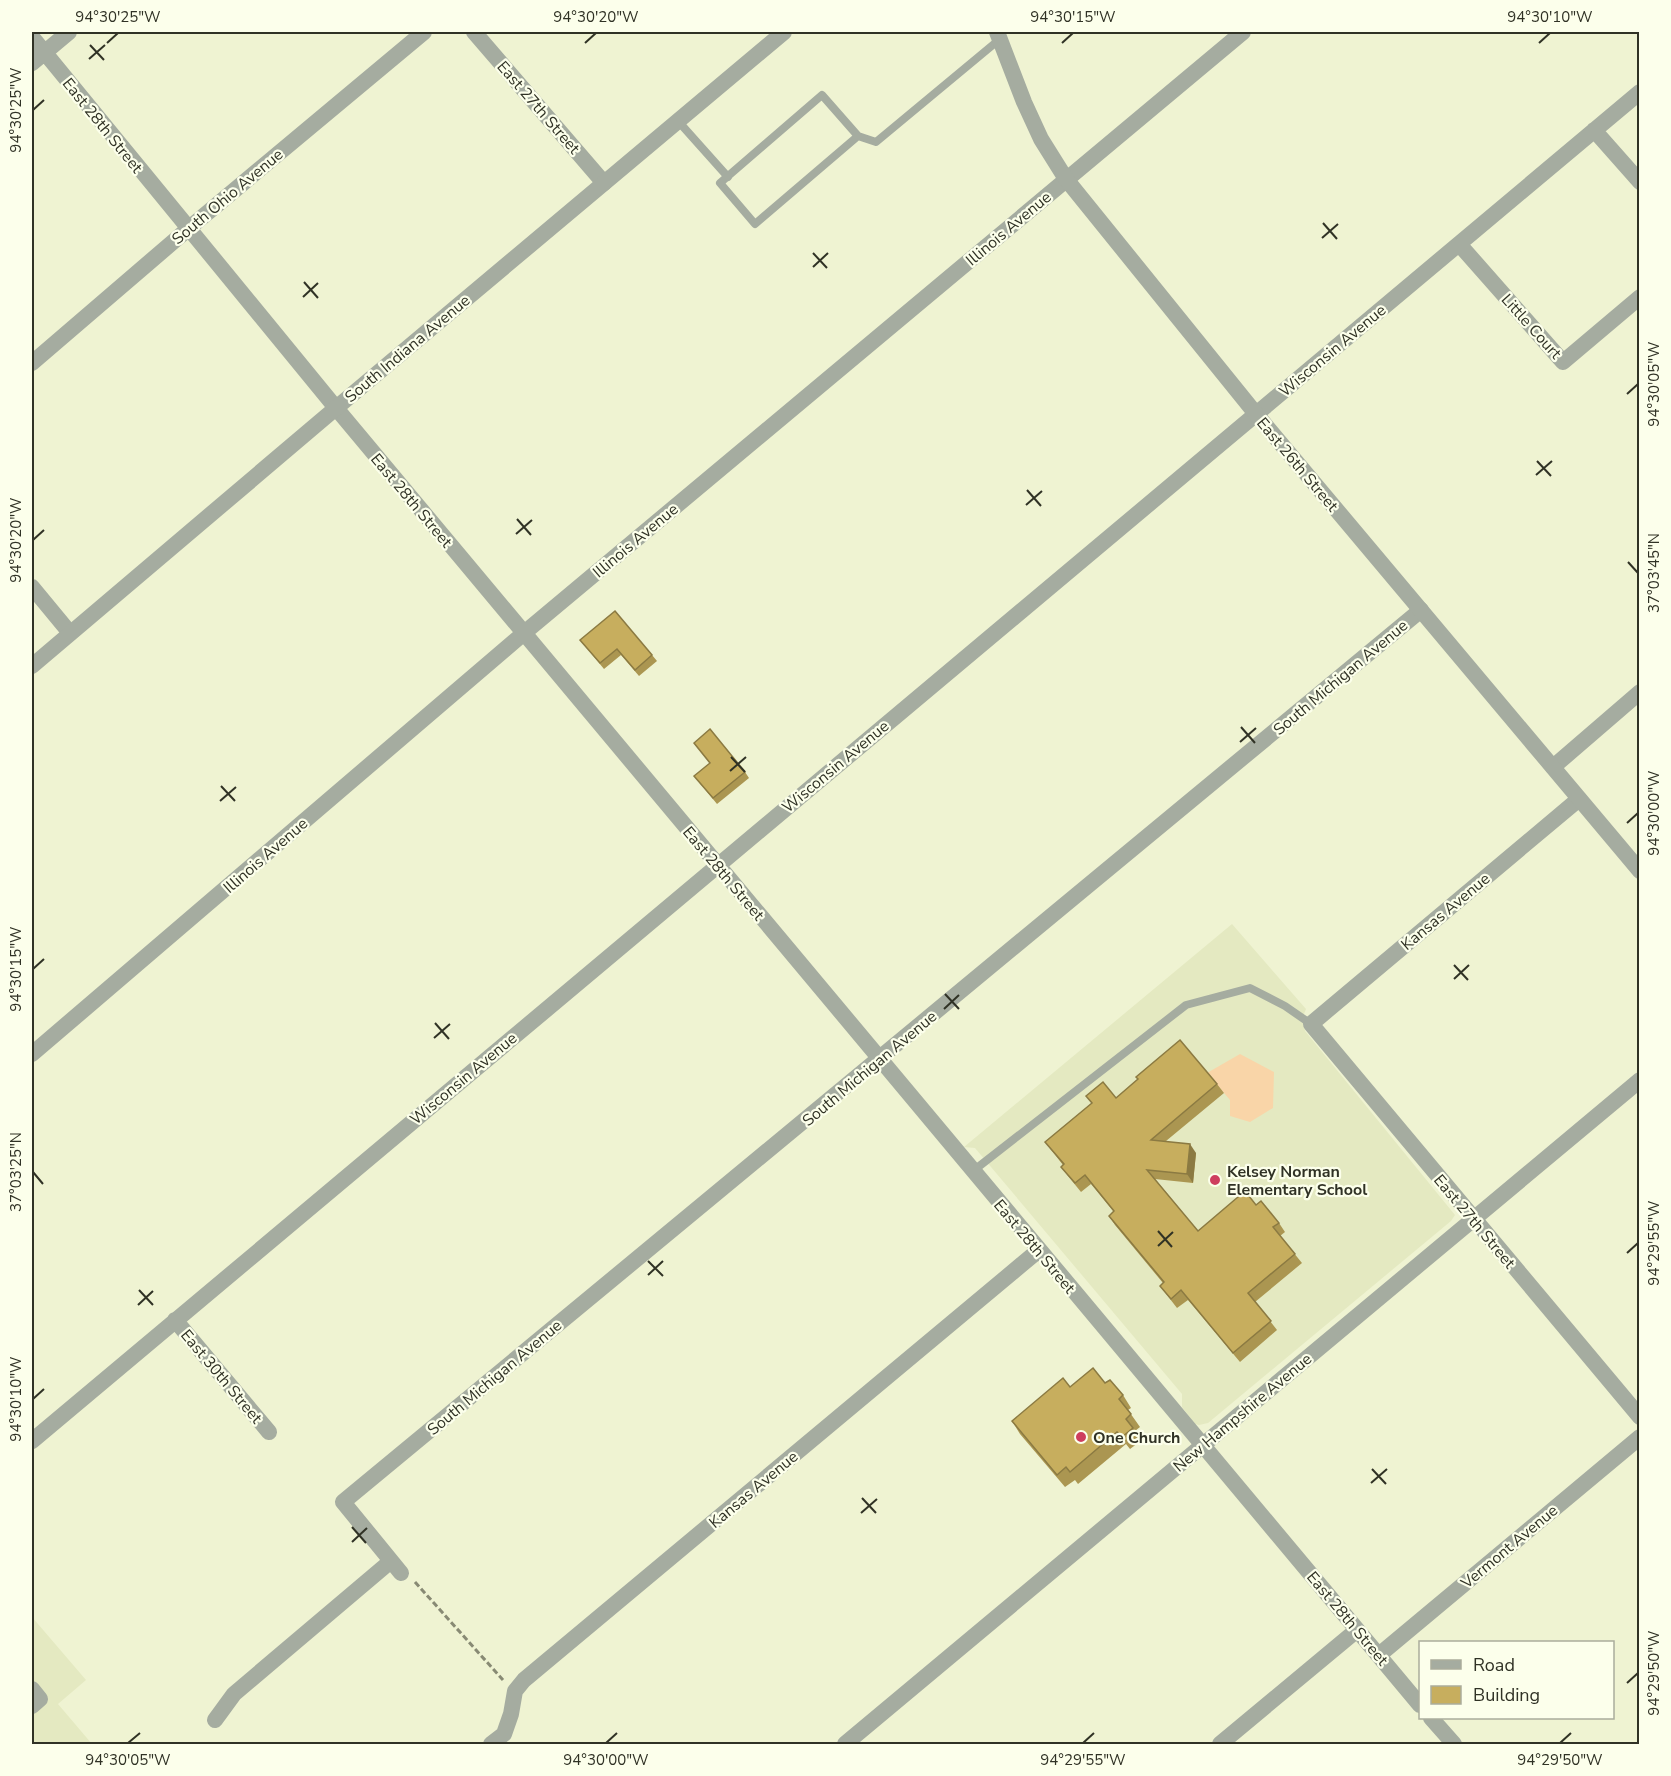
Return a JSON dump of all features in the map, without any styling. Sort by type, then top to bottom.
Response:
[{"type":"street","points":[[38,58],[69,32]]},
{"type":"street","name":"South Ohio Avenue","points":[[32,363],[424,32]]},
{"type":"street","name":"East 27th Street","points":[[474,32],[604,183]]},
{"type":"street","name":"South Indiana Avenue","points":[[32,666],[784,32]]},
{"type":"street","name":"Illinois Avenue","points":[[32,1054],[524,633],[1244,32]]},
{"type":"street","name":"East 26th Street","points":[[999,35],[1041,139],[1066,179],[1256,414],[1640,871]]},
{"type":"street","name":"East 28th Street","points":[[32,37],[38,58],[188,229],[1419,1704]]},
{"type":"street","name":"Wisconsin Avenue","points":[[32,1441],[1640,92]]},
{"type":"street","points":[[1594,130],[1640,182]]},
{"type":"street","name":"Little Court","points":[[1459,244],[1563,362],[1640,297]]},
{"type":"street","points":[[32,587],[70,633]]},
{"type":"street","name":"South Michigan Avenue","points":[[396,1567],[343,1502],[1421,610]]},
{"type":"street","points":[[1552,767],[1640,692]]},
{"type":"street","name":"Kansas Avenue","points":[[1311,1024],[1579,799]]},
{"type":"street","name":"East 27th Street","points":[[1311,1024],[1640,1417]]},
{"type":"street","name":"New Hampshire Avenue","points":[[845,1744],[1640,1080]]},
{"type":"street","name":"Kansas Avenue","points":[[515,1691],[524,1680],[1039,1250]]},
{"type":"street","name":"East 30th Street","points":[[175,1320],[269,1432]]},
{"type":"street","name":"Vermont Avenue","points":[[1378,1655],[1640,1437]]},
{"type":"street","points":[[215,1720],[234,1694],[396,1567]]},
{"type":"street","points":[[1220,1744],[1357,1630]]},
{"type":"street","points":[[491,1744],[504,1734],[511,1714],[515,1691]]},
{"type":"street","points":[[1432,1719],[1454,1744]]},
{"type":"lane","points":[[858,136],[755,224],[720,183],[822,95],[858,136],[876,142],[999,35]]},
{"type":"lane","points":[[678,121],[728,177]]},
{"type":"lane","points":[[972,1171],[1186,1005],[1250,988],[1285,1006],[1311,1024]]},
{"type":"path","points":[[396,1567],[414,1580],[515,1691]]},
{"type":"shaded area","name":"Kelsey Norman Elementary School","points":[[1232,924],[1306,1009],[1302,1019],[1305,1031],[1455,1215],[1451,1221],[1208,1423],[1199,1425],[1195,1424],[1182,1407],[1182,1394],[975,1148],[964,1147]]},
{"type":"shaded area","points":[[1240,1054],[1274,1072],[1273,1108],[1250,1122],[1230,1116],[1230,1100],[1207,1073]]},
{"type":"shaded area","points":[[32,1617],[86,1680],[58,1704],[92,1744],[32,1744]]},
{"type":"building","points":[[615,611],[652,655],[635,670],[617,649],[600,663],[580,640]]},
{"type":"building","points":[[710,729],[745,772],[713,798],[694,776],[710,763],[694,743]]},
{"type":"building","points":[[1180,1040],[1217,1084],[1151,1140],[1190,1144],[1187,1174],[1147,1170],[1198,1231],[1245,1191],[1256,1205],[1261,1201],[1279,1223],[1273,1227],[1295,1254],[1248,1293],[1271,1321],[1233,1353],[1181,1290],[1171,1299],[1160,1286],[1164,1282],[1109,1216],[1114,1211],[1085,1175],[1075,1183],[1061,1167],[1064,1164],[1045,1142],[1092,1103],[1086,1096],[1103,1082],[1116,1098],[1138,1079],[1136,1077]]},
{"type":"building","name":"One Church","points":[[1093,1368],[1105,1383],[1110,1380],[1123,1395],[1119,1399],[1131,1414],[1126,1419],[1133,1428],[1122,1437],[1117,1432],[1070,1472],[1066,1467],[1057,1475],[1012,1421],[1063,1378],[1070,1387]]},
{"type":"place","name":"Kelsey Norman Elementary School","points":[[1215,1180]]},
{"type":"place","name":"One Church","points":[[1081,1437]]}]
